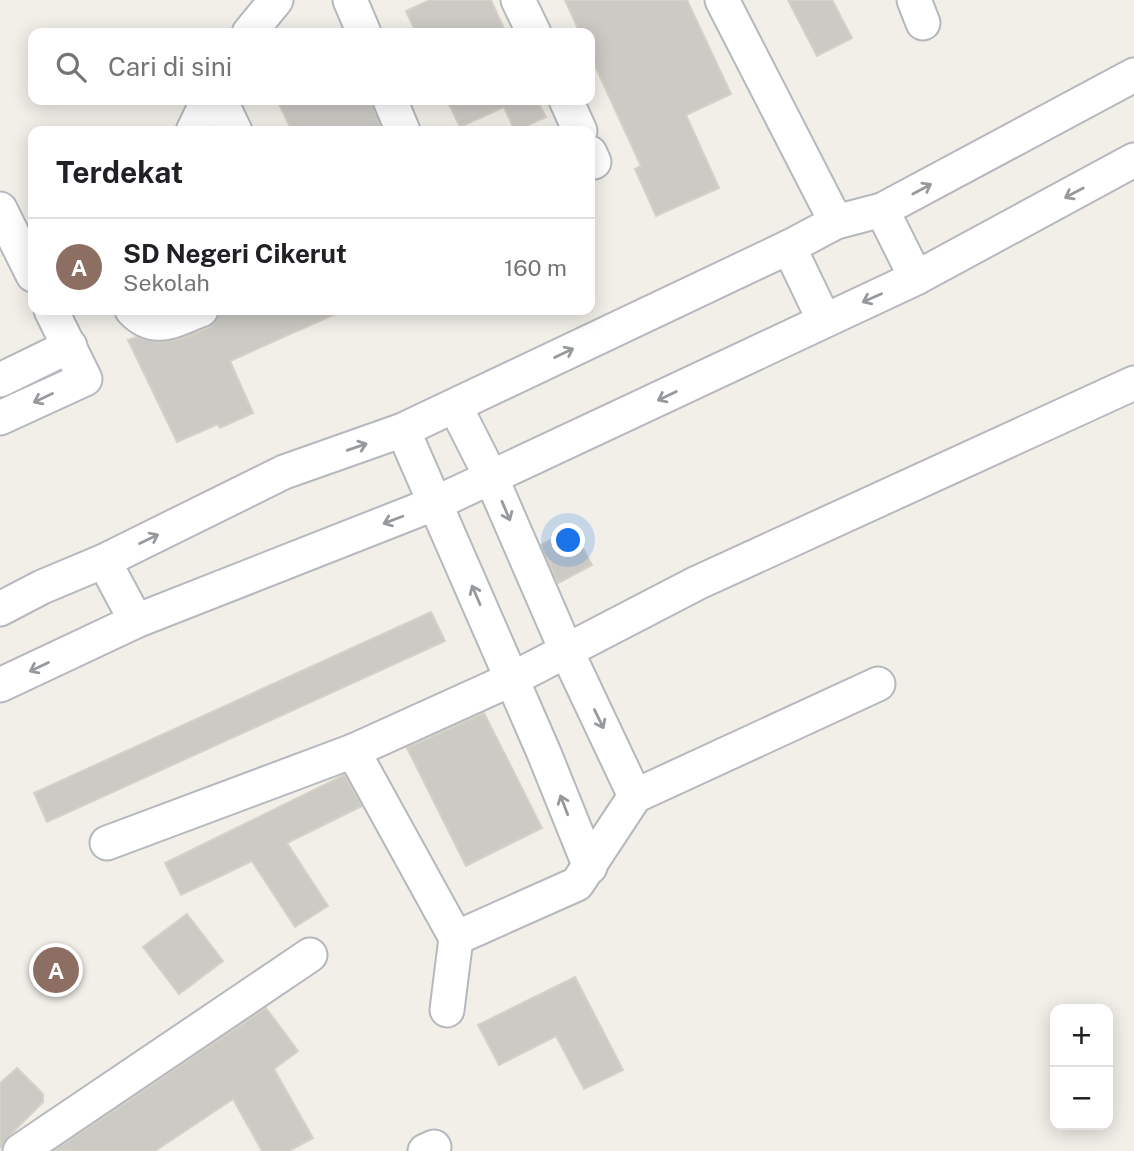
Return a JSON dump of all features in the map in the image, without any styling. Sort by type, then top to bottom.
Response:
[{"type":"street","points":[[253,28],[276,0]]},
{"type":"street","points":[[351,0],[362,28]]},
{"type":"street","points":[[518,0],[532,28]]},
{"type":"street","points":[[722,0],[836,222]]},
{"type":"street","points":[[0,608],[104,561],[284,472],[403,430],[455,406],[836,222],[882,210],[1134,75]]},
{"type":"street","points":[[196,126],[206,105]]},
{"type":"street","points":[[222,105],[233,126]]},
{"type":"street","points":[[392,105],[401,126]]},
{"type":"street","points":[[568,105],[578,126]]},
{"type":"street","points":[[0,685],[136,621],[436,503],[655,402],[916,278],[1134,160]]},
{"type":"street","points":[[0,209],[28,260]]},
{"type":"street","points":[[882,210],[916,278]]},
{"type":"street","points":[[789,247],[824,320]]},
{"type":"street","points":[[0,418],[85,379],[54,315]]},
{"type":"street","points":[[137,315],[156,324],[188,315]]},
{"type":"street","points":[[0,380],[70,346]]},
{"type":"street","points":[[107,843],[353,751],[512,678],[710,578],[1134,383]]},
{"type":"street","points":[[455,406],[491,477],[566,650],[635,796]]},
{"type":"street","points":[[403,430],[512,678],[590,867]]},
{"type":"street","points":[[104,561],[136,621]]},
{"type":"street","points":[[457,938],[577,884],[635,796],[878,684]]},
{"type":"street","points":[[353,751],[457,938],[447,1010]]},
{"type":"street","points":[[20,1151],[310,955]]},
{"type":"building","points":[[430,0],[491,0],[504,28],[414,28],[406,11]]},
{"type":"building","points":[[565,0],[687,0],[731,94],[686,115],[719,188],[656,216],[635,169],[641,166],[595,66],[595,28],[578,28]]},
{"type":"building","points":[[788,0],[832,0],[852,38],[817,56]]},
{"type":"building","points":[[279,105],[373,105],[380,126],[290,126]]},
{"type":"building","points":[[449,105],[540,105],[546,117],[526,126],[513,126],[504,107],[460,126]]},
{"type":"building","points":[[218,315],[333,315],[230,361],[253,413],[220,428],[218,424],[177,442],[128,340],[136,337],[158,342],[180,339],[209,328]]},
{"type":"building","points":[[572,528],[592,565],[558,583],[541,545]]},
{"type":"building","points":[[431,612],[445,641],[47,822],[34,793]]},
{"type":"building","points":[[484,713],[542,828],[466,866],[407,748]]},
{"type":"building","points":[[344,775],[362,806],[287,843],[328,906],[295,927],[252,861],[181,895],[165,863]]},
{"type":"building","points":[[187,914],[223,961],[179,994],[143,947]]},
{"type":"building","points":[[575,977],[623,1070],[584,1089],[556,1036],[499,1065],[478,1025]]},
{"type":"building","points":[[266,1008],[298,1051],[274,1069],[313,1138],[289,1151],[262,1151],[233,1099],[155,1151],[54,1151]]},
{"type":"building","points":[[17,1068],[43,1094],[43,1102],[0,1148],[0,1083]]},
{"type":"place","name":"SD Negeri Cikerut","points":[[56,970]]}]
